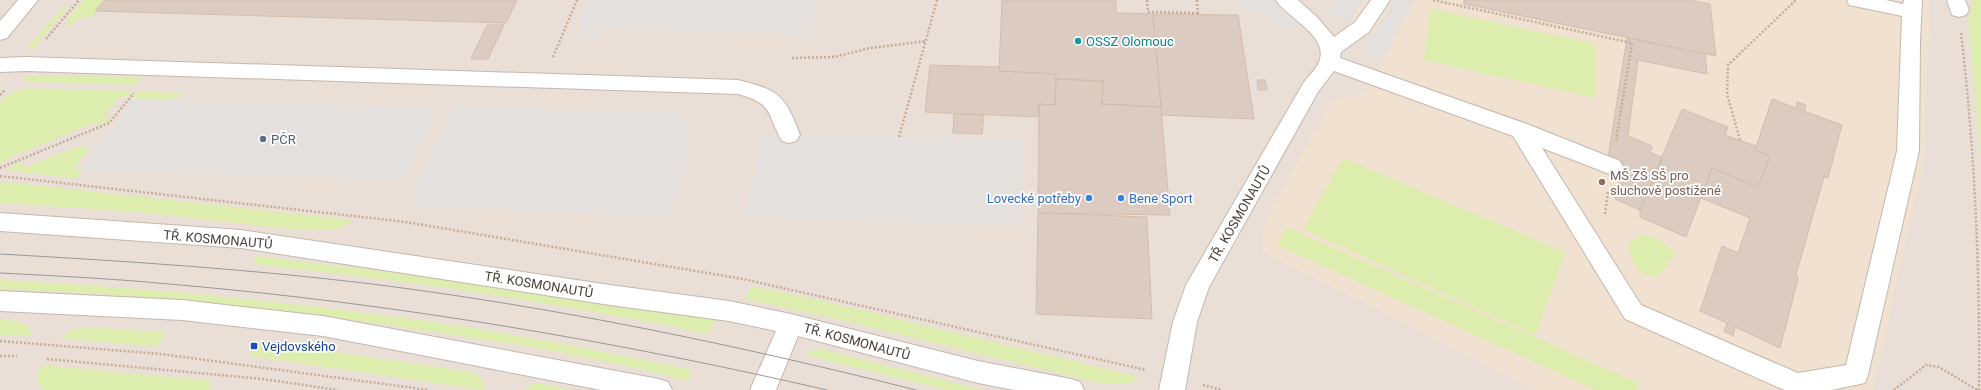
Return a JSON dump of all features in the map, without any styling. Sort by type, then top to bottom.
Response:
[{"type":"street","points":[[0,33],[29,0]]},
{"type":"street","name":"TŘ. KOSMONAUTŮ","points":[[1172,390],[1185,322],[1198,285],[1330,56],[1362,27],[1381,0]]},
{"type":"street","points":[[1520,130],[1633,312],[1797,384],[1856,375],[1908,151],[1912,6],[1856,0]]},
{"type":"street","points":[[1293,2],[1320,33],[1330,56],[1612,166]]},
{"type":"street","points":[[0,65],[26,64],[153,70],[738,87],[762,93],[779,107],[789,135]]},
{"type":"street","name":"TŘ. KOSMONAUTŮ","points":[[0,222],[241,239],[610,295],[729,311],[791,324],[978,372],[1071,390]]},
{"type":"street","points":[[0,301],[182,310],[323,326],[659,390]]},
{"type":"street","points":[[763,390],[791,324]]},
{"type":"path","points":[[46,40],[79,0]]},
{"type":"path","points":[[542,81],[577,0]]},
{"type":"path","points":[[899,137],[937,0]]},
{"type":"path","points":[[1147,0],[1148,12],[1198,14],[1197,0]]},
{"type":"path","points":[[1433,0],[1632,43],[1603,231],[1600,236],[1590,243]]},
{"type":"path","points":[[1740,140],[1726,96],[1724,79],[1728,65],[1796,0]]},
{"type":"path","points":[[1958,5],[1971,124],[1977,230],[1978,390]]},
{"type":"path","points":[[792,58],[834,58],[870,48],[926,41]]},
{"type":"path","points":[[0,168],[109,123],[153,70]]},
{"type":"path","points":[[0,176],[406,222]]},
{"type":"path","points":[[0,342],[161,354],[429,390]]},
{"type":"path","points":[[0,356],[17,356]]},
{"type":"path","points":[[47,359],[263,379],[338,390]]},
{"type":"path","points":[[1894,390],[1926,365],[1939,367],[1978,390]]},
{"type":"path","points":[[1198,384],[1222,390]]},
{"type":"shaded area","points":[[0,0],[1981,0],[1981,390],[0,390]]},
{"type":"shaded area","points":[[589,0],[817,0],[810,35],[599,28],[595,38],[574,38]]},
{"type":"shaded area","points":[[1222,0],[1269,0],[1286,10],[1301,25],[1283,30],[1266,14]]},
{"type":"shaded area","name":"MŠ ZŠ SŠ pro sluchově postižené","points":[[1336,0],[1930,0],[1924,157],[1873,390],[1535,390],[1262,252],[1264,227],[1272,208],[1331,101],[1359,96],[1394,41],[1328,14]]},
{"type":"shaded area","points":[[1337,0],[1364,0],[1350,23],[1328,14]]},
{"type":"shaded area","points":[[1394,0],[1415,0],[1381,56],[1364,49]]},
{"type":"shaded area","name":"PČR","points":[[133,98],[437,108],[403,180],[82,170]]},
{"type":"shaded area","points":[[453,106],[677,113],[692,136],[669,216],[406,206]]},
{"type":"shaded area","points":[[763,133],[1022,140],[1020,226],[744,217]]},
{"type":"green space","points":[[84,0],[105,0],[91,17],[79,17],[72,25],[64,24]]},
{"type":"green space","points":[[1972,0],[1981,0],[1981,161],[1968,16],[1970,17]]},
{"type":"green space","points":[[62,7],[68,7],[32,50],[30,49],[30,45]]},
{"type":"green space","points":[[1431,9],[1596,44],[1596,98],[1424,60]]},
{"type":"green space","points":[[27,75],[142,77],[136,85],[31,82],[25,81],[24,79]]},
{"type":"green space","points":[[29,88],[134,91],[125,97],[118,98],[103,117],[111,118],[107,122],[90,124],[7,159],[0,164],[0,102],[13,92]]},
{"type":"green space","points":[[137,91],[184,94],[167,101],[132,99]]},
{"type":"green space","points":[[89,146],[86,153],[73,168],[82,170],[77,179],[6,170],[22,161],[25,168],[73,148]]},
{"type":"green space","points":[[1343,158],[1565,252],[1535,335],[1303,229]]},
{"type":"green space","points":[[7,182],[352,220],[343,227],[335,229],[289,229],[138,212],[0,203],[0,183]]},
{"type":"green space","points":[[1287,227],[1638,383],[1637,390],[1596,390],[1277,245]]},
{"type":"green space","points":[[1646,235],[1658,239],[1673,250],[1673,257],[1670,259],[1662,273],[1654,277],[1638,270],[1631,257],[1628,243],[1639,236]]},
{"type":"green space","points":[[256,256],[390,272],[639,309],[716,317],[709,334],[596,312],[482,293],[368,277],[253,264]]},
{"type":"green space","points":[[0,280],[102,286],[203,295],[305,305],[406,318],[549,341],[692,370],[688,381],[625,365],[562,353],[375,323],[287,311],[174,300],[100,294],[0,289]]},
{"type":"green space","points":[[751,286],[819,300],[1139,377],[1128,383],[1122,384],[1109,384],[1091,381],[841,320],[745,299]]},
{"type":"green space","points":[[0,320],[15,321],[25,324],[31,331],[31,336],[0,335]]},
{"type":"green space","points":[[84,327],[166,333],[157,347],[61,338],[68,332]]},
{"type":"green space","points":[[257,343],[338,352],[476,373],[483,382],[483,390],[250,356]]},
{"type":"green space","points":[[814,350],[824,350],[983,390],[947,390],[805,355]]},
{"type":"green space","points":[[42,365],[213,381],[209,390],[44,390],[37,383],[37,376]]},
{"type":"green space","points":[[538,383],[571,390],[524,390],[531,385]]},
{"type":"building","points":[[105,0],[517,0],[506,23],[95,11]]},
{"type":"building","name":"OSSZ Olomouc","points":[[1002,0],[1116,0],[1116,13],[1153,14],[1161,107],[1102,104],[1103,81],[1056,79],[1056,74],[999,71]]},
{"type":"building","points":[[1464,0],[1690,0],[1710,4],[1716,56],[1464,4]]},
{"type":"building","points":[[1153,14],[1238,15],[1254,119],[1162,115]]},
{"type":"building","points":[[487,25],[504,25],[488,59],[471,59]]},
{"type":"building","points":[[1627,38],[1705,54],[1707,74],[1638,60],[1628,136],[1652,146],[1650,152],[1663,158],[1640,210],[1615,199],[1622,162],[1608,158]]},
{"type":"building","points":[[930,65],[999,67],[999,71],[1056,74],[1055,105],[1039,104],[1039,117],[925,112]]},
{"type":"building","points":[[1056,79],[1103,81],[1102,104],[1161,107],[1170,215],[1038,213],[1039,104],[1055,105]]},
{"type":"building","points":[[1257,80],[1265,80],[1267,90],[1258,90]]},
{"type":"building","points":[[1772,99],[1796,108],[1797,102],[1806,105],[1804,111],[1842,125],[1828,178],[1824,177],[1796,275],[1798,279],[1780,348],[1735,327],[1733,336],[1724,331],[1727,323],[1700,311],[1722,246],[1738,253],[1750,218],[1701,198],[1712,168],[1758,187],[1770,156],[1755,150]]},
{"type":"building","points":[[1682,109],[1728,127],[1725,135],[1756,146],[1755,150],[1770,156],[1758,187],[1712,168],[1686,237],[1640,217],[1640,210]]},
{"type":"building","points":[[954,114],[984,115],[982,134],[953,133]]},
{"type":"building","points":[[1038,213],[1147,217],[1152,319],[1036,314]]},
{"type":"tram line","points":[[0,254],[232,270],[372,284],[441,293],[646,329],[849,373],[916,390]]},
{"type":"tram line","points":[[0,273],[112,279],[180,285],[262,293],[424,314],[586,340],[747,372],[827,390]]},
{"type":"place","name":"OSSZ Olomouc","points":[[1078,41]]},
{"type":"place","name":"PČR","points":[[263,139]]},
{"type":"place","name":"MŠ ZŠ SŠ pro sluchově postižené","points":[[1602,182]]},
{"type":"place","name":"Lovecké potřeby","points":[[1089,198]]},
{"type":"place","name":"Bene Sport","points":[[1121,198]]},
{"type":"place","name":"Vejdovského","points":[[254,346]]}]
